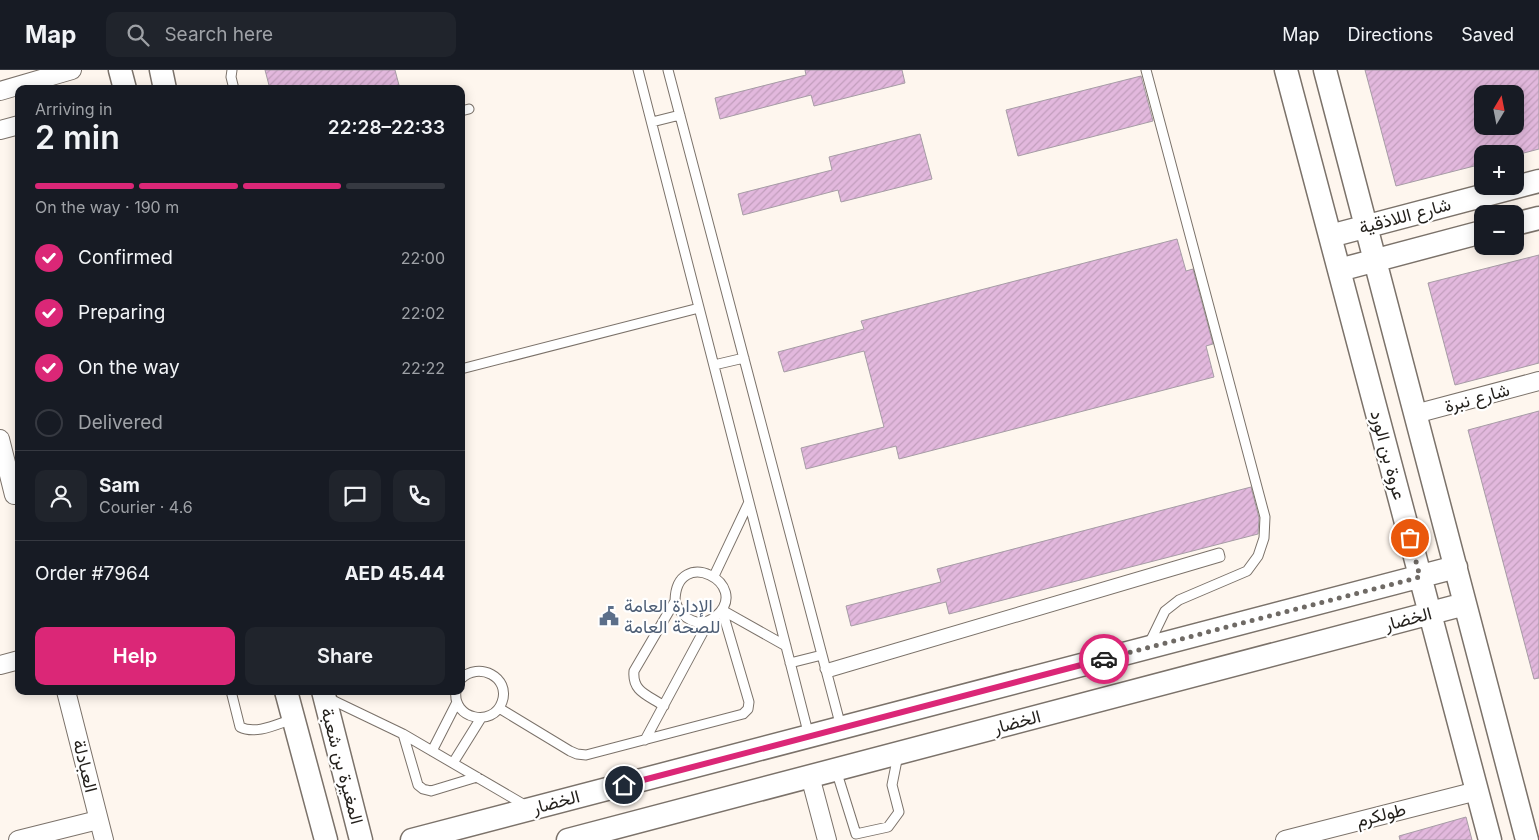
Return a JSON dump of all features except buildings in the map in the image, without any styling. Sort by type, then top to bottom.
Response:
[{"type":"street","points":[[31,85],[72,70]]},
{"type":"street","points":[[120,70],[124,85]]},
{"type":"street","points":[[161,70],[165,85]]},
{"type":"street","name":"عروة بن الورد","points":[[1286,70],[1490,840]]},
{"type":"street","name":"عروة بن الورد","points":[[1326,70],[1527,840]]},
{"type":"street","points":[[0,91],[15,88]]},
{"type":"street","points":[[0,130],[15,126]]},
{"type":"street","name":"شارع اللاذقية","points":[[1330,236],[1539,181]]},
{"type":"street","points":[[1524,222],[1539,218]]},
{"type":"street","name":"شارع اللاذقية","points":[[1339,270],[1474,234]]},
{"type":"street","name":"شارع نبرة","points":[[1416,414],[1539,382]]},
{"type":"street","points":[[0,439],[11,496]]},
{"type":"street","name":"الخضار","points":[[412,840],[1456,567]]},
{"type":"street","name":"الخضار","points":[[568,840],[1466,604]]},
{"type":"street","points":[[0,665],[15,661]]},
{"type":"street","name":"العبادلة","points":[[67,695],[104,840]]},
{"type":"street","points":[[287,695],[326,840]]},
{"type":"street","name":"المغيرة بن شعبة","points":[[323,695],[361,840]]},
{"type":"street","points":[[810,776],[827,840]]},
{"type":"street","name":"طولكرم","points":[[1284,840],[1477,791]]},
{"type":"street","points":[[18,840],[98,820]]},
{"type":"lane","points":[[232,70],[233,85]]},
{"type":"lane","points":[[638,70],[809,736]]},
{"type":"lane","points":[[668,70],[841,728]]},
{"type":"lane","points":[[1146,70],[1265,517],[1264,538],[1258,556],[1246,571],[1179,600],[1165,611],[1147,648]]},
{"type":"lane","points":[[652,122],[680,116]]},
{"type":"lane","points":[[465,367],[700,308]]},
{"type":"lane","points":[[714,365],[744,358]]},
{"type":"lane","points":[[714,576],[749,502]]},
{"type":"lane","points":[[1219,554],[1220,557],[826,672],[1219,554]]},
{"type":"lane","points":[[499,708],[577,754],[586,755],[743,714],[748,709],[749,702],[722,610],[726,596],[724,588],[714,576],[706,573],[698,572],[683,578],[675,593],[675,601],[682,614],[694,622],[709,621]]},
{"type":"lane","points":[[664,706],[637,688],[633,682],[634,671],[675,601]]},
{"type":"lane","points":[[722,610],[786,646]]},
{"type":"lane","points":[[646,740],[709,621],[722,610]]},
{"type":"lane","points":[[790,663],[822,655]]},
{"type":"lane","points":[[456,695],[457,702],[466,714],[480,718],[494,713],[499,708],[504,694],[502,686],[493,674],[479,670],[465,676]]},
{"type":"lane","points":[[232,695],[240,727],[245,730],[252,731],[294,719]]},
{"type":"lane","points":[[325,695],[403,734],[532,809]]},
{"type":"lane","points":[[432,751],[457,702]]},
{"type":"lane","points":[[453,763],[480,718]]},
{"type":"lane","points":[[403,734],[418,785],[423,789],[431,791],[477,777]]},
{"type":"lane","points":[[836,770],[856,834],[888,827],[899,812],[892,785],[899,753]]},
{"type":"way so far","points":[[1104,659],[1420,577],[1410,538]]},
{"type":"place","name":"الإدارة العامة للصحة العامة","points":[[609,616]]},
{"type":"route","points":[[624,785],[1104,659]]}]
